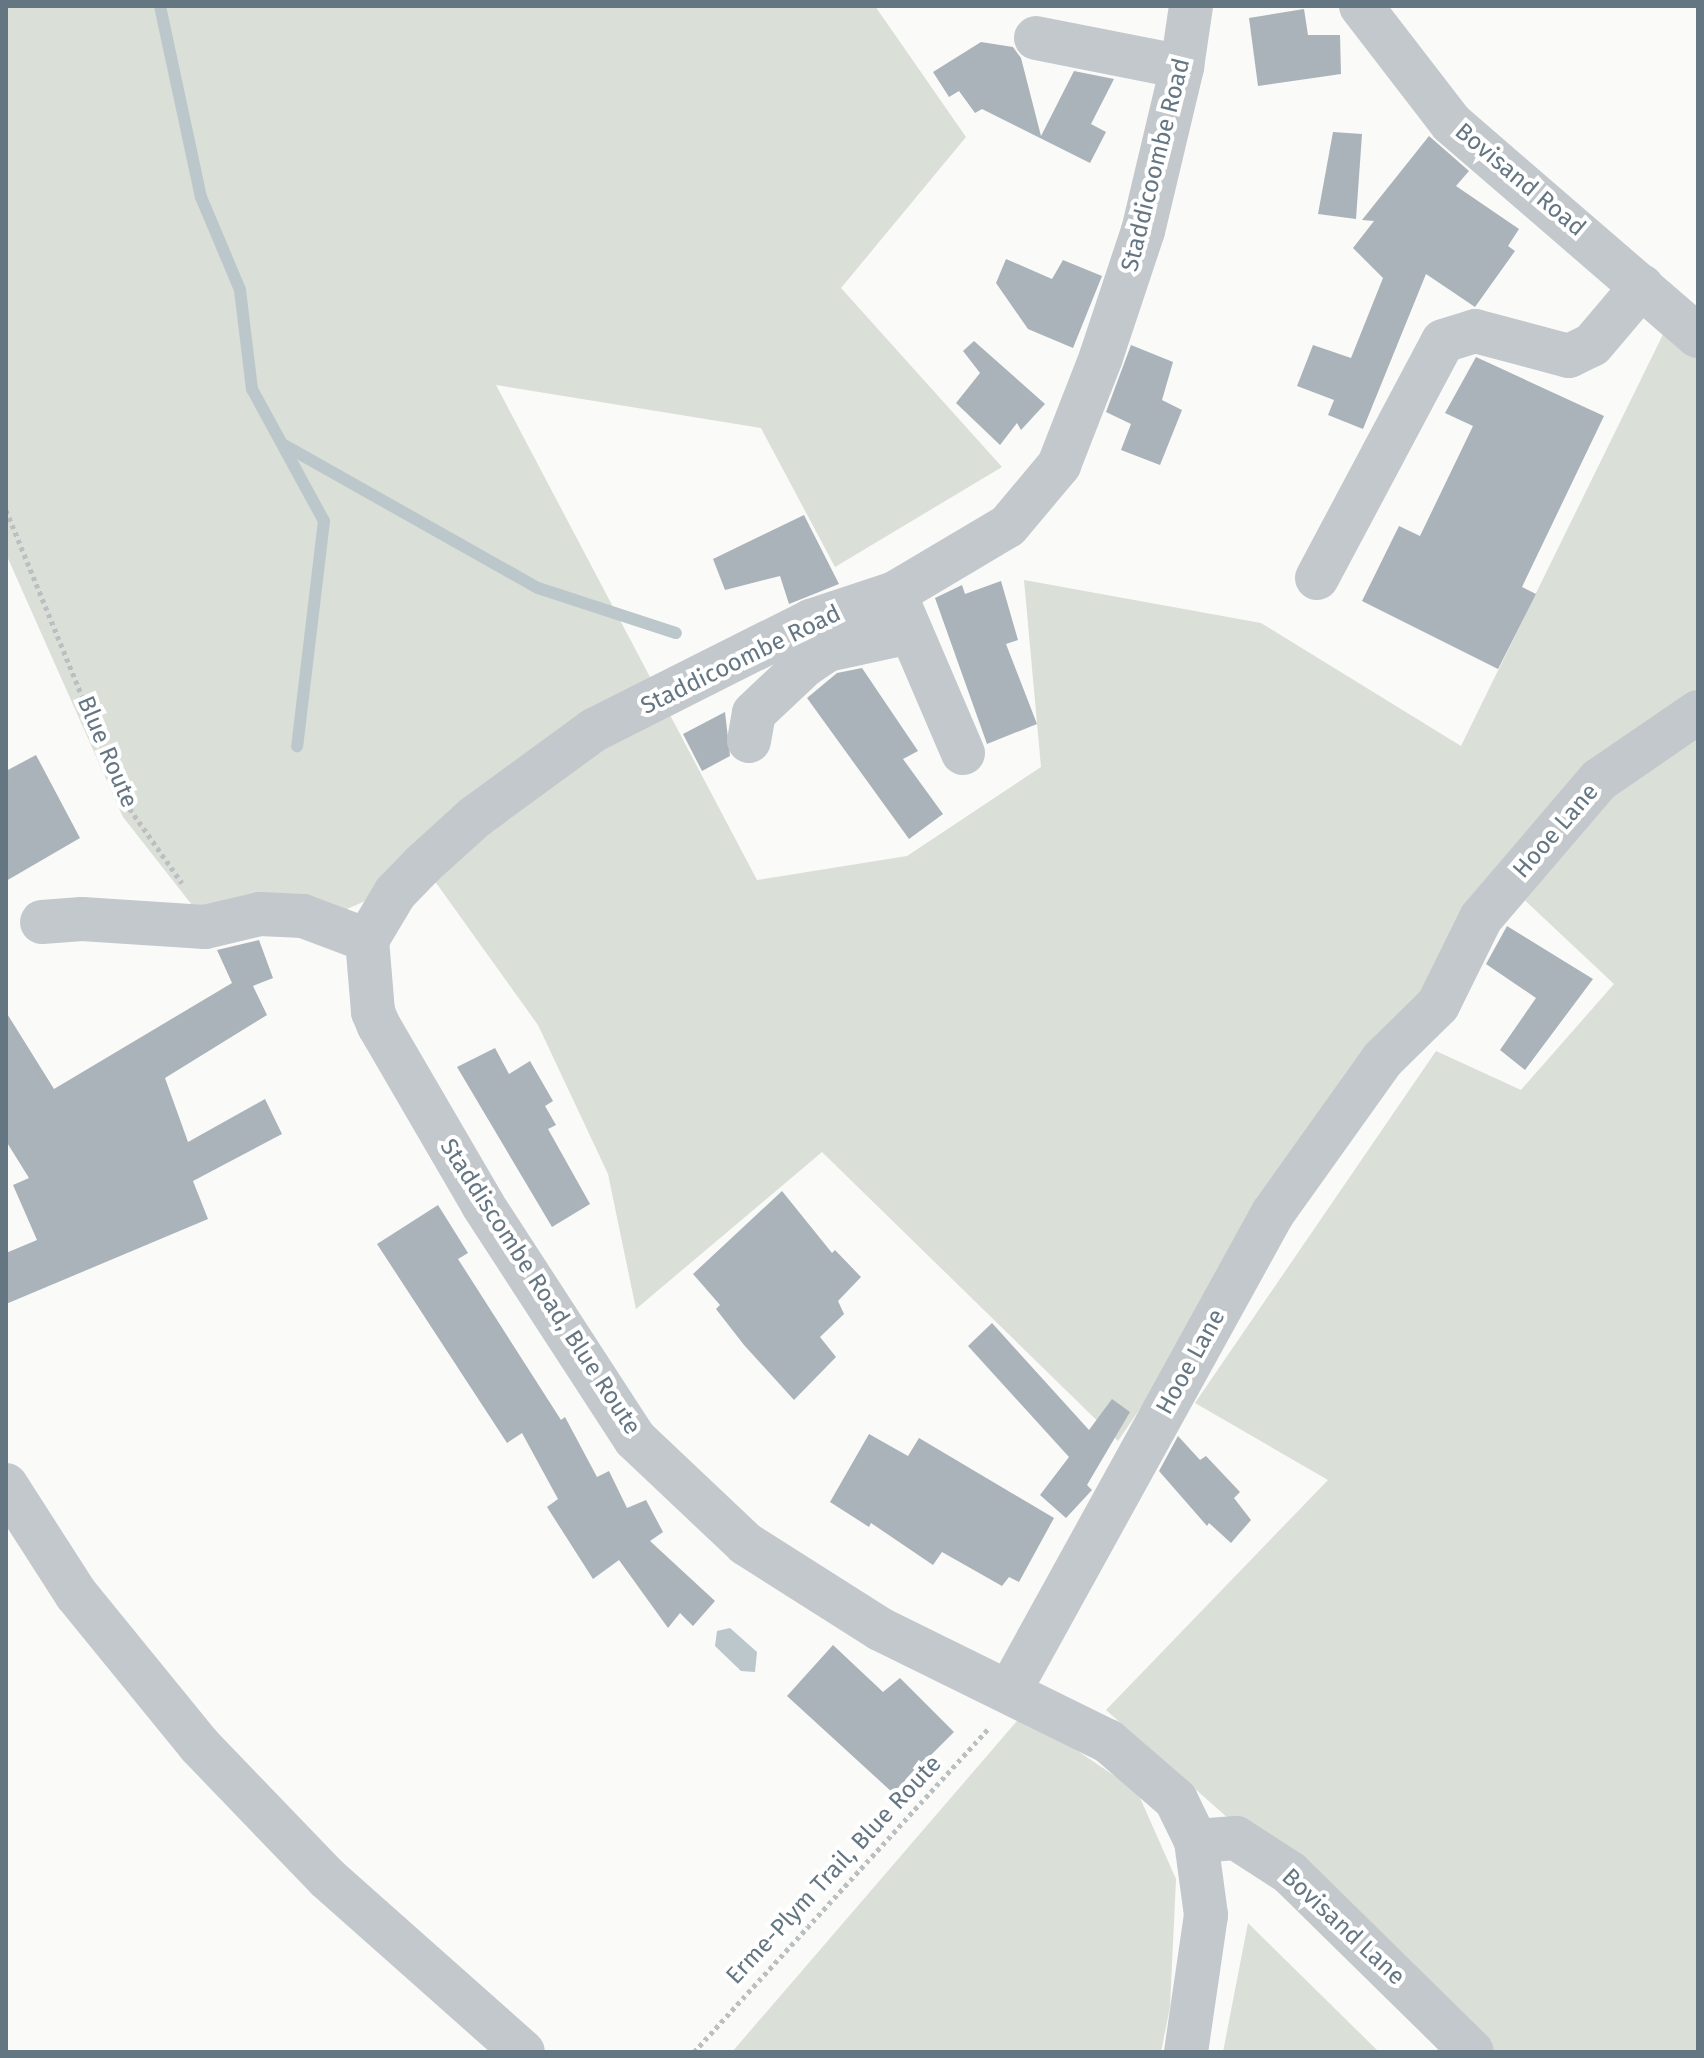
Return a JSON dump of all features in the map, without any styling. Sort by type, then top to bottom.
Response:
[{"type":"street","name":"Staddicoombe Road","points":[[367,940],[395,893],[422,865],[475,817],[594,730],[811,621],[902,612],[1008,526],[1059,465],[1143,231],[1182,67],[1191,6]]},
{"type":"street","name":"Bovisand Road","points":[[1361,6],[1451,123],[1698,336]]},
{"type":"street","points":[[1036,38],[1182,67]]},
{"type":"street","points":[[1317,578],[1443,341],[1475,331],[1569,356],[1592,345],[1642,286]]},
{"type":"street","points":[[749,741],[754,713],[805,665],[827,650],[902,612],[963,753]]},
{"type":"street","name":"Hooe Lane","points":[[1006,1702],[1273,1213],[1383,1059],[1438,1005],[1481,918],[1599,780],[1698,712]]},
{"type":"street","points":[[42,922],[221,923],[260,914],[303,916],[367,940]]},
{"type":"street","name":"Staddiscombe Road, Blue Route","points":[[367,940],[373,1012],[379,1026],[491,1218],[635,1439],[746,1544],[880,1629],[1006,1702]]},
{"type":"street","points":[[6,1485],[76,1594],[199,1745],[327,1878],[523,2052]]},
{"type":"street","points":[[1006,1702],[1108,1741],[1176,1800],[1196,1841],[1206,1915],[1186,2052]]},
{"type":"street","name":"Bovisand Lane","points":[[1196,1841],[1236,1838],[1290,1873],[1472,2052]]},
{"type":"path","name":"Blue Route","points":[[6,510],[125,802],[194,899],[221,923]]},
{"type":"path","name":"Erme-Plym Trail, Blue Route","points":[[694,2052],[1006,1702]]},
{"type":"shaded area","points":[[6,6],[875,6],[966,137],[841,288],[1002,467],[835,567],[761,428],[496,385],[757,880],[907,856],[1041,767],[1024,580],[1261,623],[1461,746],[1673,314],[1698,336],[1698,2052],[1440,2052],[1290,1873],[1106,1710],[1328,1480],[1195,1403],[1436,1051],[1521,1090],[1614,984],[1516,892],[1273,1213],[1118,1441],[822,1152],[636,1309],[608,1174],[538,1025],[429,873],[322,920],[192,905],[123,817],[6,554]]},
{"type":"shaded area","points":[[730,1628],[757,1652],[755,1672],[741,1671],[715,1646],[717,1631]]},
{"type":"shaded area","points":[[1023,1714],[1137,1791],[1176,1879],[1170,2007],[1161,2052],[732,2052]]},
{"type":"shaded area","points":[[1248,1923],[1379,2052],[1223,2052]]},
{"type":"building","points":[[1304,9],[1308,35],[1340,35],[1341,74],[1258,86],[1249,18]]},
{"type":"building","points":[[981,42],[1013,47],[1021,58],[1041,136],[1074,71],[1114,79],[1091,124],[1106,132],[1090,163],[982,109],[975,113],[959,91],[949,97],[933,72]]},
{"type":"building","points":[[1333,132],[1362,134],[1356,219],[1318,214]]},
{"type":"building","points":[[1429,136],[1469,171],[1456,186],[1519,229],[1508,246],[1515,251],[1475,307],[1426,274],[1363,429],[1328,415],[1334,400],[1297,386],[1313,345],[1351,358],[1383,278],[1353,248],[1374,221],[1362,220]]},
{"type":"building","points":[[1006,259],[1052,279],[1063,260],[1102,276],[1073,348],[1028,329],[996,283]]},
{"type":"building","points":[[974,341],[1045,404],[1021,430],[1017,423],[1000,445],[956,403],[980,373],[963,351]]},
{"type":"building","points":[[1131,345],[1173,362],[1162,400],[1182,410],[1160,465],[1121,450],[1131,424],[1106,412]]},
{"type":"building","points":[[1476,357],[1604,416],[1522,587],[1536,594],[1498,669],[1362,601],[1399,526],[1420,536],[1473,426],[1445,413]]},
{"type":"building","points":[[804,515],[839,584],[789,604],[780,576],[725,590],[713,559]]},
{"type":"building","points":[[1001,581],[1018,640],[1006,644],[1037,724],[987,744],[935,598],[962,585],[965,594]]},
{"type":"building","points":[[862,668],[918,751],[903,759],[943,814],[909,839],[807,698],[837,673]]},
{"type":"building","points":[[725,712],[730,756],[702,771],[683,734]]},
{"type":"building","points":[[36,755],[80,838],[6,881],[6,771]]},
{"type":"building","points":[[1507,926],[1593,979],[1525,1070],[1500,1050],[1536,998],[1486,964]]},
{"type":"building","points":[[259,940],[273,978],[253,986],[267,1015],[165,1078],[188,1142],[265,1099],[282,1134],[193,1181],[208,1219],[6,1304],[6,1253],[37,1240],[13,1185],[29,1178],[6,1141],[6,1012],[54,1089],[232,983],[217,950]]},
{"type":"building","points":[[495,1048],[509,1074],[530,1061],[553,1101],[545,1106],[556,1125],[548,1129],[590,1204],[552,1227],[457,1067]]},
{"type":"building","points":[[782,1191],[832,1253],[835,1250],[861,1277],[838,1301],[844,1314],[820,1337],[836,1357],[794,1400],[744,1345],[716,1309],[720,1305],[693,1274]]},
{"type":"building","points":[[438,1205],[468,1253],[458,1259],[561,1420],[565,1417],[597,1477],[609,1471],[627,1508],[646,1500],[663,1532],[650,1541],[715,1601],[693,1626],[680,1613],[668,1628],[619,1560],[593,1579],[547,1507],[558,1499],[522,1433],[507,1443],[377,1244]]},
{"type":"building","points":[[992,1323],[1089,1430],[1112,1399],[1130,1412],[1087,1485],[1092,1490],[1066,1518],[1040,1495],[1069,1457],[968,1346]]},
{"type":"building","points":[[869,1434],[908,1456],[919,1438],[1054,1518],[1019,1582],[1009,1577],[1002,1586],[942,1552],[933,1565],[871,1523],[869,1527],[830,1502]]},
{"type":"building","points":[[1178,1436],[1200,1460],[1206,1456],[1240,1492],[1234,1498],[1251,1520],[1231,1543],[1209,1523],[1207,1526],[1159,1471]]},
{"type":"building","points":[[833,1645],[883,1692],[900,1678],[954,1732],[893,1793],[787,1696]]},
{"type":"waterway","points":[[160,6],[201,197],[240,290],[252,389],[324,521],[297,746]]},
{"type":"waterway","points":[[284,445],[538,588],[676,633]]}]
